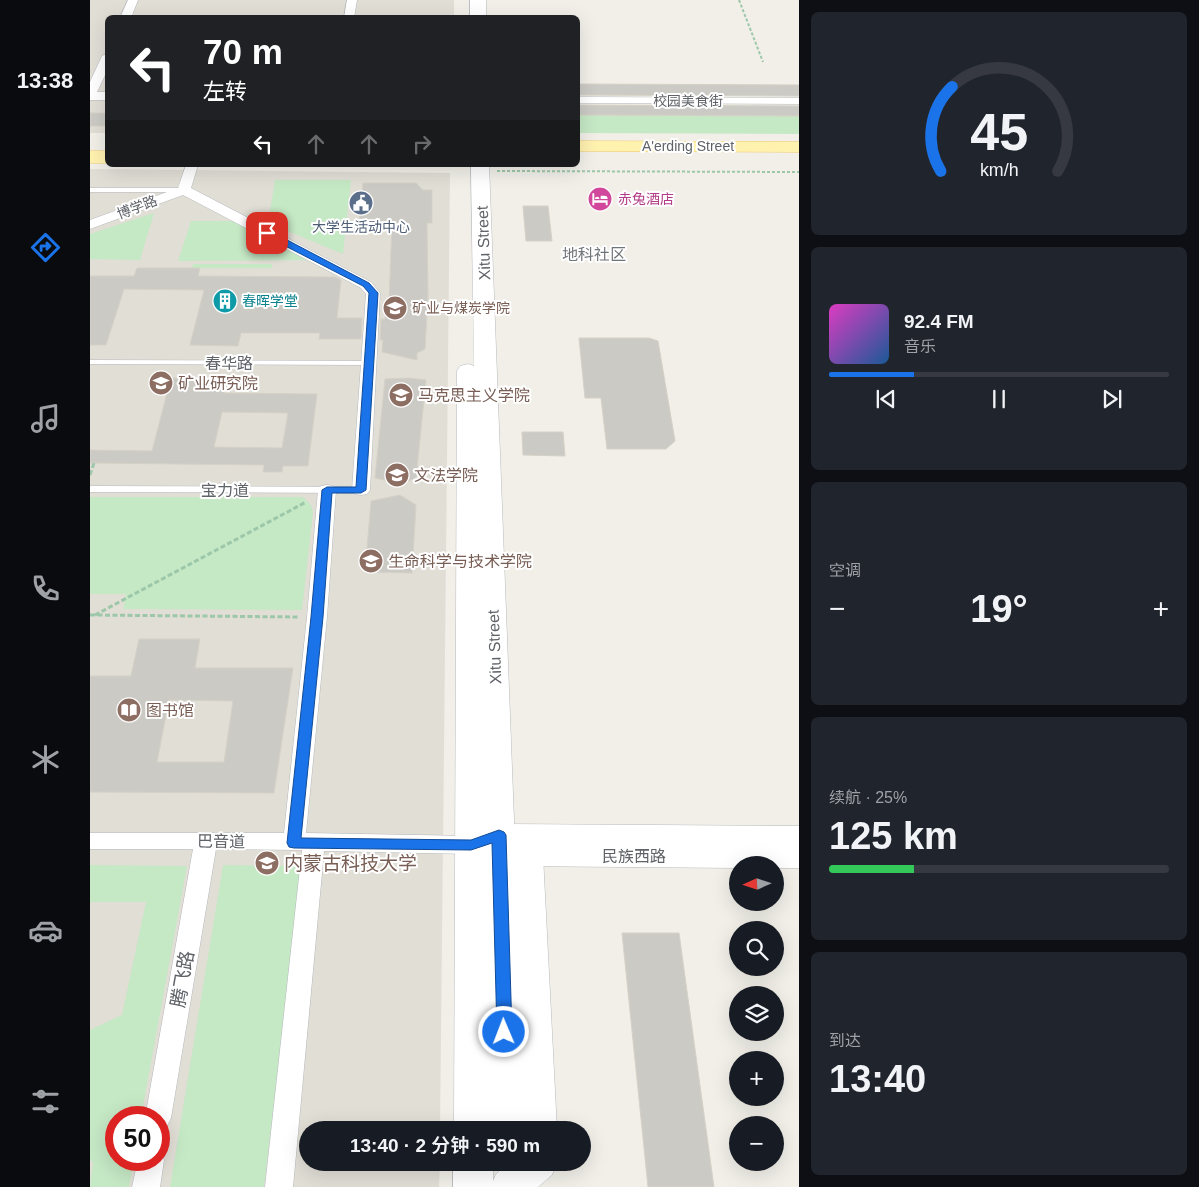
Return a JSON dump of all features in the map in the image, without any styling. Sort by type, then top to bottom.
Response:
[{"type":"main road","points":[[465,0],[465,15]]},
{"type":"main road","points":[[478,0],[478,15]]},
{"type":"main road","points":[[90,144],[105,144]]},
{"type":"main road","name":"A'erding Street","points":[[580,146],[799,147]]},
{"type":"main road","points":[[90,157],[105,157]]},
{"type":"main road","name":"A'erding Street","points":[[580,159],[799,160]]},
{"type":"main road","name":"Xitu Street","points":[[476,167],[507,1121]]},
{"type":"main road","points":[[499,848],[537,1121]]},
{"type":"main road","name":"Xitu Street","points":[[474,1121],[499,848]]},
{"type":"main road","points":[[473,1171],[473,1187]]},
{"type":"main road","points":[[508,1171],[509,1187]]},
{"type":"main road","points":[[509,1187],[528,1171]]},
{"type":"street","points":[[126,15],[133,0]]},
{"type":"street","points":[[350,15],[352,0]]},
{"type":"street","points":[[105,62],[90,95],[105,96]]},
{"type":"street","name":"校园美食街","points":[[580,100],[799,101]]},
{"type":"street","points":[[191,167],[184,190],[366,284],[373,293],[361,490]]},
{"type":"street","name":"博学路","points":[[90,225],[184,190]]},
{"type":"street","points":[[279,1187],[327,490]]},
{"type":"street","name":"民族西路","points":[[499,848],[799,837]]},
{"type":"street","name":"巴音道","points":[[90,841],[206,840],[499,848]]},
{"type":"street","name":"腾飞路","points":[[160,1106],[206,840]]},
{"type":"street","name":"民族西路","points":[[499,848],[799,858]]},
{"type":"street","points":[[146,1187],[149,1171]]},
{"type":"lane","points":[[90,190],[184,190]]},
{"type":"lane","name":"春华路","points":[[90,362],[369,364]]},
{"type":"lane","name":"宝力道","points":[[90,490],[361,490]]},
{"type":"path","points":[[740,0],[763,62]]},
{"type":"path","points":[[476,167],[799,172]]},
{"type":"path","points":[[90,475],[94,463]]},
{"type":"path","points":[[95,615],[327,490]]},
{"type":"path","points":[[90,615],[317,617]]},
{"type":"shaded area","points":[[90,0],[454,0],[454,15],[105,15],[105,133],[90,133]]},
{"type":"shaded area","name":"内蒙古科技大学","points":[[90,169],[450,173],[440,1121],[299,1121],[299,1171],[440,1171],[439,1187],[90,1187]]},
{"type":"green space","points":[[580,115],[799,116],[799,134],[580,133]]},
{"type":"green space","points":[[275,180],[351,180],[343,254],[268,223]]},
{"type":"green space","points":[[154,213],[140,260],[90,259],[90,234]]},
{"type":"green space","points":[[191,221],[235,221],[310,260],[178,261]]},
{"type":"green space","points":[[193,264],[272,264],[272,268],[192,268]]},
{"type":"green space","points":[[90,497],[303,497],[311,505],[313,512],[302,610],[123,609],[126,594],[90,594]]},
{"type":"green space","points":[[90,865],[187,866],[143,1106],[105,1106],[105,1171],[132,1171],[129,1187],[90,1187],[93,1162],[90,1160],[90,1030],[122,1015],[146,902],[90,902]]},
{"type":"green space","points":[[223,865],[302,866],[264,1187],[170,1187]]},
{"type":"building","points":[[580,84],[799,85],[799,96],[580,95]]},
{"type":"building","points":[[580,105],[799,106],[799,116],[580,115]]},
{"type":"building","points":[[90,113],[105,113],[105,126],[90,126]]},
{"type":"building","points":[[363,183],[416,183],[423,190],[432,190],[432,223],[427,223],[428,296],[425,349],[417,353],[417,360],[382,352],[383,340],[380,340],[381,319],[385,319],[387,302],[389,302],[392,223],[359,223]]},
{"type":"building","points":[[523,206],[548,206],[552,241],[526,241]]},
{"type":"building","name":"春晖学堂","points":[[137,268],[200,268],[198,276],[335,277],[341,280],[337,318],[362,318],[361,339],[319,339],[320,333],[241,333],[238,346],[190,345],[204,290],[124,289],[106,345],[90,345],[90,276],[134,276]]},
{"type":"building","points":[[579,338],[649,338],[658,341],[675,441],[666,449],[607,449],[601,398],[585,398]]},
{"type":"building","points":[[171,378],[227,378],[224,393],[317,394],[308,466],[283,466],[282,472],[263,472],[264,465],[90,463],[90,450],[152,451]],"holes":[[[222,412],[288,413],[282,448],[214,447]]]},
{"type":"building","points":[[409,378],[426,380],[416,478],[401,484],[375,478],[385,379]]},
{"type":"building","points":[[522,432],[563,432],[565,456],[523,455]]},
{"type":"building","points":[[400,495],[416,505],[412,573],[365,572],[371,501]]},
{"type":"building","name":"图书馆","points":[[139,639],[200,639],[195,668],[293,668],[274,793],[90,792],[90,676],[131,676]],"holes":[[[169,700],[233,701],[224,762],[157,762]]]},
{"type":"building","points":[[622,933],[679,933],[714,1187],[648,1187]]},
{"type":"place","name":"赤兔酒店","points":[[600,199]]},
{"type":"place","name":"大学生活动中心","points":[[361,203]]},
{"type":"place","name":"春晖学堂","points":[[225,301]]},
{"type":"place","name":"矿业与煤炭学院","points":[[395,308]]},
{"type":"place","name":"矿业研究院","points":[[161,383]]},
{"type":"place","name":"马克思主义学院","points":[[401,395]]},
{"type":"place","name":"文法学院","points":[[397,475]]},
{"type":"place","name":"生命科学与技术学院","points":[[371,561]]},
{"type":"place","name":"图书馆","points":[[129,710]]},
{"type":"place","name":"内蒙古科技大学","points":[[267,863]]},
{"type":"district","name":"地科社区","points":[[594,254]]},
{"type":"route","points":[[267,233],[366,284],[373,293],[361,490],[327,490],[317,617],[294,843],[471,845],[499,835],[504,1032]]}]
